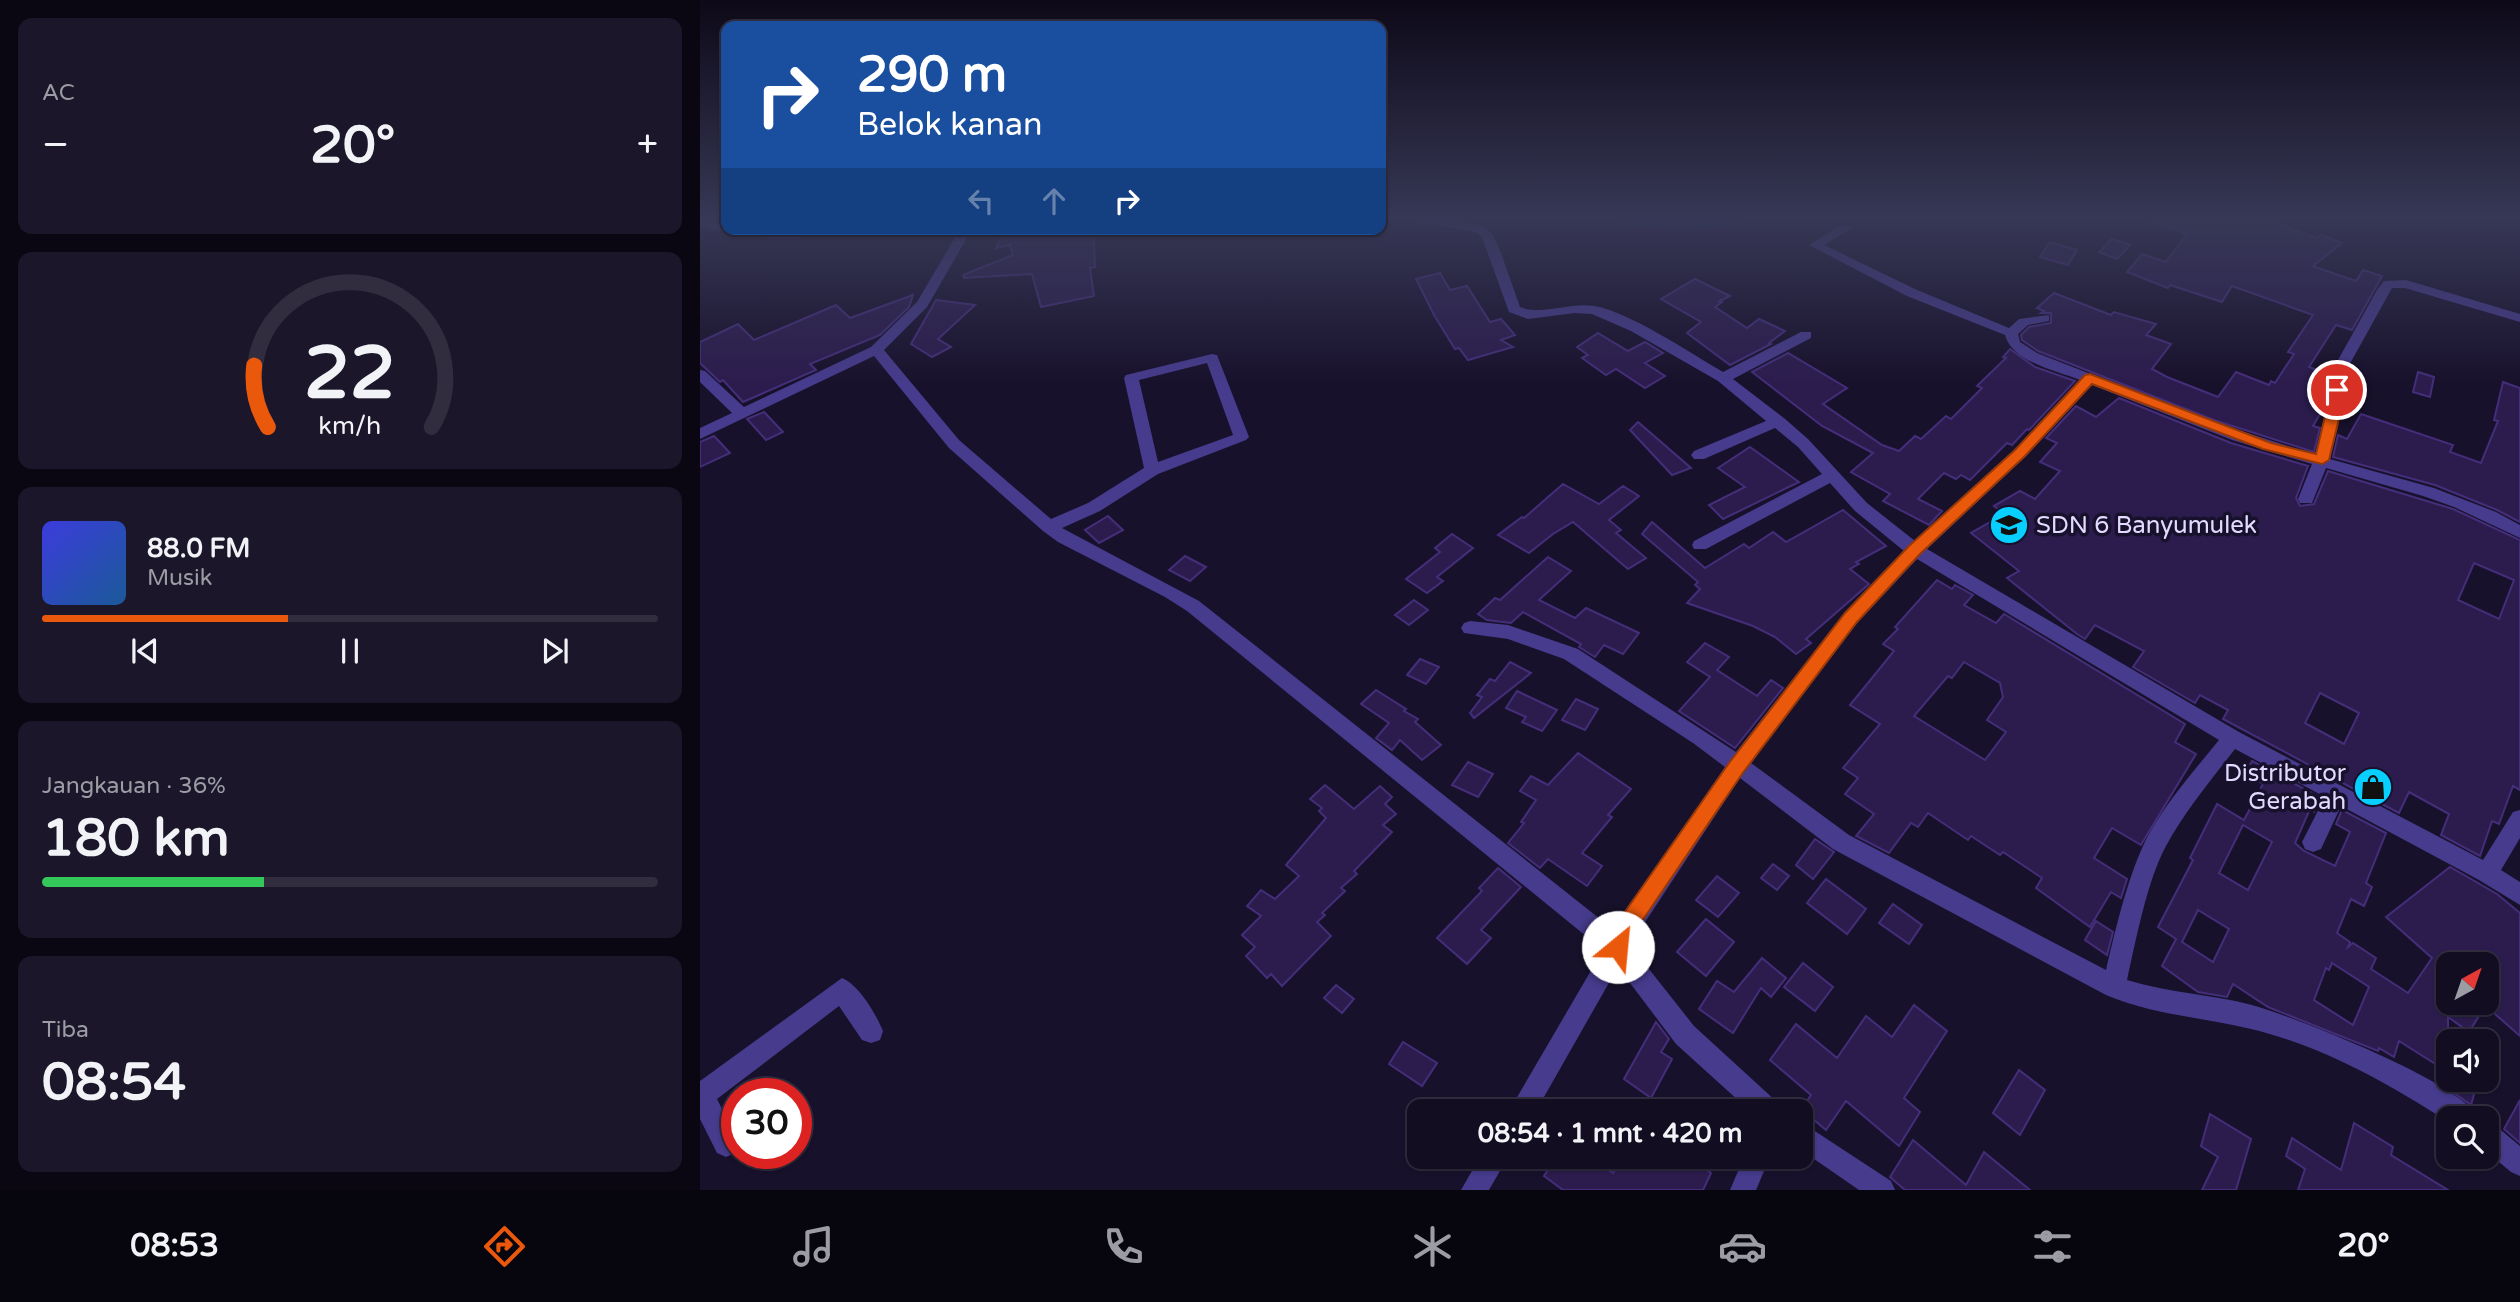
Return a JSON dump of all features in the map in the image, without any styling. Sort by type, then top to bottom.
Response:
[{"type":"street","points":[[700,434],[876,349],[922,304],[940,273]]},
{"type":"street","points":[[1501,273],[1511,302],[1520,313],[1528,315],[1575,309],[1594,310],[1636,328],[1723,378],[1779,421],[1803,443],[1861,507],[1915,550],[2232,738],[2487,873],[2520,895]]},
{"type":"street","points":[[1871,273],[1912,293],[2011,332]]},
{"type":"street","points":[[2306,499],[2322,460],[2335,406],[2340,369],[2383,290],[2389,284],[2406,284],[2520,318]]},
{"type":"street","points":[[2011,332],[2024,322],[2044,318]]},
{"type":"street","points":[[2011,332],[2012,341],[2023,351],[2090,378],[2246,439],[2322,460],[2471,508],[2520,532]]},
{"type":"street","points":[[1723,378],[1806,335]]},
{"type":"street","points":[[876,349],[954,444],[1049,527],[1064,538],[1171,592],[1193,606],[1618,947],[1685,1035],[1755,1099]]},
{"type":"street","points":[[1049,527],[1094,506],[1152,470],[1241,437],[1212,358],[1131,377],[1152,470]]},
{"type":"street","points":[[700,374],[742,414]]},
{"type":"street","points":[[1529,1099],[1618,947],[1629,923],[1735,769],[1851,618],[1915,550],[2020,453],[2090,378]]},
{"type":"street","points":[[1699,455],[1779,421]]},
{"type":"street","points":[[1700,545],[1830,475]]},
{"type":"street","points":[[1470,628],[1508,632],[1540,640],[1571,654],[1841,842],[2114,987],[2154,1000],[2252,1017],[2314,1039],[2366,1060],[2446,1106]]},
{"type":"street","points":[[2114,987],[2128,924],[2156,843],[2185,798],[2232,738]]},
{"type":"street","points":[[2313,842],[2337,794]]},
{"type":"street","points":[[2487,873],[2520,819]]},
{"type":"street","points":[[721,1134],[701,1096],[842,990],[871,1031]]},
{"type":"street","points":[[1813,1143],[1882,1190]]},
{"type":"street","points":[[2499,1145],[2520,1163]]},
{"type":"street","points":[[1474,1190],[1487,1169]]},
{"type":"street","points":[[1743,1190],[1752,1169]]},
{"type":"building","points":[[969,273],[1091,273],[1094,296],[1041,307],[1032,274],[964,278],[963,275]]},
{"type":"building","points":[[1440,273],[1450,290],[1467,286],[1490,322],[1501,319],[1515,335],[1501,340],[1513,347],[1468,360],[1459,348],[1455,349],[1416,279]]},
{"type":"building","points":[[2128,273],[2332,273],[2356,281],[2361,273],[2382,276],[2352,330],[2336,325],[2309,367],[2330,375],[2328,388],[2317,407],[2323,409],[2313,426],[2320,428],[2314,452],[2214,420],[2038,351],[2022,340],[2021,335],[2029,327],[2051,323],[2051,313],[2041,313],[2044,311],[2037,308],[2054,293],[2111,315],[2114,312],[2156,324],[2146,335],[2171,344],[2152,369],[2218,397],[2236,372],[2269,385],[2271,381],[2275,383],[2294,354],[2288,352],[2313,315],[2232,286],[2222,302],[2170,285],[2168,288]]},
{"type":"building","points":[[1695,279],[1730,296],[1719,301],[1722,302],[1715,307],[1747,328],[1759,319],[1785,331],[1769,343],[1771,344],[1730,365],[1687,333],[1701,322],[1661,299]]},
{"type":"building","points":[[913,295],[909,307],[880,335],[810,364],[816,370],[743,402],[723,380],[720,382],[700,363],[700,342],[738,324],[754,340],[836,305],[850,318]]},
{"type":"building","points":[[936,300],[975,305],[938,339],[951,347],[932,357],[911,344]]},
{"type":"building","points":[[1598,333],[1628,351],[1645,342],[1663,353],[1645,363],[1665,376],[1645,388],[1616,369],[1606,375],[1582,358],[1588,355],[1577,347]]},
{"type":"building","points":[[2010,349],[2035,367],[2075,381],[2029,430],[2012,445],[2007,443],[1970,480],[1961,475],[1956,479],[1944,473],[1918,499],[1942,511],[1929,525],[1883,501],[1890,494],[1851,472],[1873,453],[1822,426],[1752,372],[1788,353],[1847,388],[1823,404],[1882,445],[1899,451],[1915,436],[1921,439],[1946,416],[1951,419],[1982,388],[1977,386],[2006,358],[2003,357]]},
{"type":"building","points":[[2418,372],[2434,377],[2430,397],[2413,392]]},
{"type":"building","points":[[2503,382],[2520,388],[2520,522],[2435,485],[2333,457],[2338,435],[2347,439],[2361,414],[2453,445],[2450,452],[2481,463],[2498,421],[2494,420]]},
{"type":"building","points":[[2119,398],[2231,443],[2308,466],[2296,498],[2300,506],[2314,504],[2328,471],[2453,509],[2520,540],[2520,790],[2513,786],[2499,824],[2492,821],[2480,856],[2441,835],[2449,814],[2409,792],[2399,813],[2223,719],[2228,710],[2200,695],[2195,703],[2133,667],[2144,651],[2095,625],[2085,639],[2007,578],[2019,571],[1971,533],[2004,514],[1994,506],[2020,491],[2035,499],[2060,471],[2040,462],[2057,443],[2046,438],[2076,406],[2096,417]],"holes":[[[2474,563],[2514,580],[2499,619],[2458,600]],[[2320,693],[2359,713],[2344,744],[2305,723]]]},
{"type":"building","points":[[764,412],[783,432],[766,440],[747,419]]},
{"type":"building","points":[[1638,422],[1691,468],[1672,475],[1630,430]]},
{"type":"building","points":[[714,436],[730,453],[700,467],[700,442]]},
{"type":"building","points":[[1750,447],[1799,482],[1723,519],[1709,505],[1745,487],[1718,468]]},
{"type":"building","points":[[1563,484],[1599,504],[1623,486],[1639,496],[1609,520],[1621,530],[1616,533],[1646,558],[1628,569],[1573,522],[1529,553],[1498,535],[1524,518]]},
{"type":"building","points":[[1843,510],[1886,546],[1856,562],[1859,564],[1850,569],[1869,584],[1806,639],[1811,643],[1796,654],[1775,637],[1753,626],[1687,603],[1700,589],[1695,585],[1698,582],[1642,534],[1652,522],[1705,568],[1744,544],[1749,548],[1773,532],[1786,542]]},
{"type":"building","points":[[1108,516],[1123,530],[1099,543],[1085,530]]},
{"type":"building","points":[[1452,534],[1473,548],[1437,577],[1443,581],[1427,593],[1406,579],[1440,552],[1435,548]]},
{"type":"building","points":[[1185,556],[1206,567],[1190,581],[1169,570]]},
{"type":"building","points":[[1548,557],[1571,571],[1539,600],[1575,618],[1586,608],[1639,633],[1623,654],[1604,645],[1595,657],[1579,647],[1581,644],[1523,612],[1511,623],[1487,620],[1478,614],[1495,598],[1500,600]]},
{"type":"building","points":[[1937,580],[1952,589],[1955,585],[1973,595],[1964,605],[1996,623],[2004,614],[2185,724],[2175,742],[2196,754],[2141,845],[2112,828],[2094,858],[2127,879],[2121,898],[2111,892],[2090,927],[2036,888],[2042,878],[2003,852],[2000,855],[1971,836],[1968,840],[1928,813],[1918,827],[1911,823],[1889,853],[1856,836],[1874,814],[1845,794],[1858,778],[1843,768],[1880,724],[1850,705],[1894,651],[1883,644],[1898,629],[1895,627]],"holes":[[[1964,662],[2000,683],[2003,697],[1987,720],[2006,732],[1985,760],[1914,716],[1948,676],[1952,678]]]},
{"type":"building","points":[[1414,600],[1428,610],[1409,625],[1395,615]]},
{"type":"building","points":[[1705,643],[1729,657],[1717,670],[1757,696],[1771,680],[1783,688],[1735,748],[1679,711],[1710,677],[1687,662]]},
{"type":"building","points":[[1420,659],[1439,667],[1426,684],[1407,675]]},
{"type":"building","points":[[1510,662],[1531,673],[1474,718],[1470,713],[1482,697],[1477,695],[1490,679],[1495,681]]},
{"type":"building","points":[[1376,690],[1418,719],[1415,722],[1441,745],[1422,760],[1400,740],[1392,750],[1376,738],[1389,723],[1361,704]]},
{"type":"building","points":[[1517,691],[1557,710],[1542,731],[1522,722],[1526,717],[1506,708]]},
{"type":"building","points":[[1576,699],[1598,709],[1585,730],[1562,720]]},
{"type":"building","points":[[1578,753],[1631,789],[1608,815],[1612,817],[1582,853],[1602,866],[1587,886],[1548,859],[1540,868],[1508,843],[1524,823],[1521,822],[1536,800],[1520,791],[1531,776],[1548,785]]},
{"type":"building","points":[[2252,761],[2321,798],[2314,812],[2310,809],[2295,843],[2304,851],[2335,866],[2350,832],[2336,824],[2342,810],[2386,833],[2366,883],[2372,887],[2364,906],[2351,899],[2337,933],[2350,942],[2348,947],[2353,943],[2376,958],[2371,969],[2408,993],[2432,958],[2386,917],[2450,867],[2497,894],[2520,913],[2520,1036],[2496,1015],[2499,1015],[2499,952],[2436,952],[2436,1015],[2480,1015],[2471,1029],[2465,1029],[2448,1017],[2448,1029],[2436,1029],[2436,1064],[2399,1041],[2394,1057],[2379,1048],[2378,1051],[2268,1007],[2233,984],[2227,997],[2198,992],[2162,966],[2176,939],[2158,927],[2193,860],[2190,858],[2217,804],[2244,820],[2263,784],[2245,774]],"holes":[[[2243,825],[2272,842],[2248,890],[2219,873]],[[2198,910],[2229,929],[2213,962],[2182,942]],[[2332,963],[2369,987],[2353,1025],[2314,1000],[2326,968],[2329,970]]]},
{"type":"building","points":[[1468,762],[1493,774],[1478,797],[1452,785]]},
{"type":"building","points":[[1325,785],[1354,809],[1380,786],[1392,797],[1385,804],[1396,814],[1383,825],[1392,832],[1354,871],[1357,874],[1341,888],[1345,891],[1322,913],[1325,915],[1317,922],[1331,936],[1282,986],[1271,974],[1267,978],[1246,956],[1255,947],[1242,935],[1261,916],[1247,906],[1261,890],[1275,899],[1299,876],[1286,865],[1326,818],[1319,811],[1322,808],[1310,799]]},
{"type":"building","points":[[1815,839],[1834,852],[1813,879],[1796,865]]},
{"type":"building","points":[[1773,864],[1789,876],[1777,890],[1761,878]]},
{"type":"building","points":[[1498,868],[1521,887],[1481,930],[1491,938],[1467,964],[1437,938],[1482,891],[1479,888]]},
{"type":"building","points":[[1717,876],[1739,893],[1718,917],[1696,900]]},
{"type":"building","points":[[1826,879],[1866,909],[1847,934],[1807,903]]},
{"type":"building","points":[[1893,904],[1922,925],[1909,944],[1879,923]]},
{"type":"building","points":[[1706,919],[1734,942],[1706,976],[1677,952]]},
{"type":"building","points":[[2096,921],[2113,932],[2107,955],[2085,940]]},
{"type":"building","points":[[1762,958],[1786,978],[1771,997],[1761,988],[1733,1033],[1699,1009],[1717,981],[1734,992]]},
{"type":"building","points":[[1803,963],[1833,987],[1815,1011],[1784,987]]},
{"type":"building","points":[[1336,985],[1354,999],[1342,1013],[1324,998]]},
{"type":"building","points":[[1914,1005],[1947,1031],[1904,1098],[1920,1112],[1899,1146],[1846,1101],[1826,1130],[1813,1119],[1813,1099],[1808,1099],[1811,1095],[1770,1060],[1796,1024],[1837,1058],[1866,1016],[1892,1037]]},
{"type":"building","points":[[1656,1022],[1669,1039],[1661,1052],[1672,1059],[1651,1098],[1624,1079]]},
{"type":"building","points":[[1403,1042],[1437,1063],[1422,1086],[1389,1064]]},
{"type":"building","points":[[2019,1070],[2045,1090],[2020,1135],[1993,1113]]},
{"type":"building","points":[[2453,1092],[2475,1092],[2471,1105]]},
{"type":"building","points":[[2520,1100],[2520,1143],[2504,1129]]},
{"type":"building","points":[[2210,1114],[2251,1139],[2236,1190],[2202,1190],[2218,1157],[2201,1146]]},
{"type":"building","points":[[2354,1123],[2393,1147],[2391,1155],[2448,1190],[2298,1190],[2305,1169],[2286,1156],[2292,1138],[2341,1170]]},
{"type":"building","points":[[1913,1140],[1966,1185],[1984,1152],[2030,1190],[1905,1190],[1890,1177]]},
{"type":"building","points":[[1548,1169],[1607,1169],[1613,1173],[1616,1169],[1705,1169],[1711,1173],[1703,1190],[1563,1190],[1544,1176]]},
{"type":"place","name":"SDN 6 Banyumulek","points":[[2009,525]]},
{"type":"place","name":"Distributor Gerabah","points":[[2373,787]]},
{"type":"route","points":[[1618,947],[1629,923],[1735,769],[1851,618],[1915,550],[2020,453],[2090,378],[2267,446],[2322,460],[2337,390]]}]
